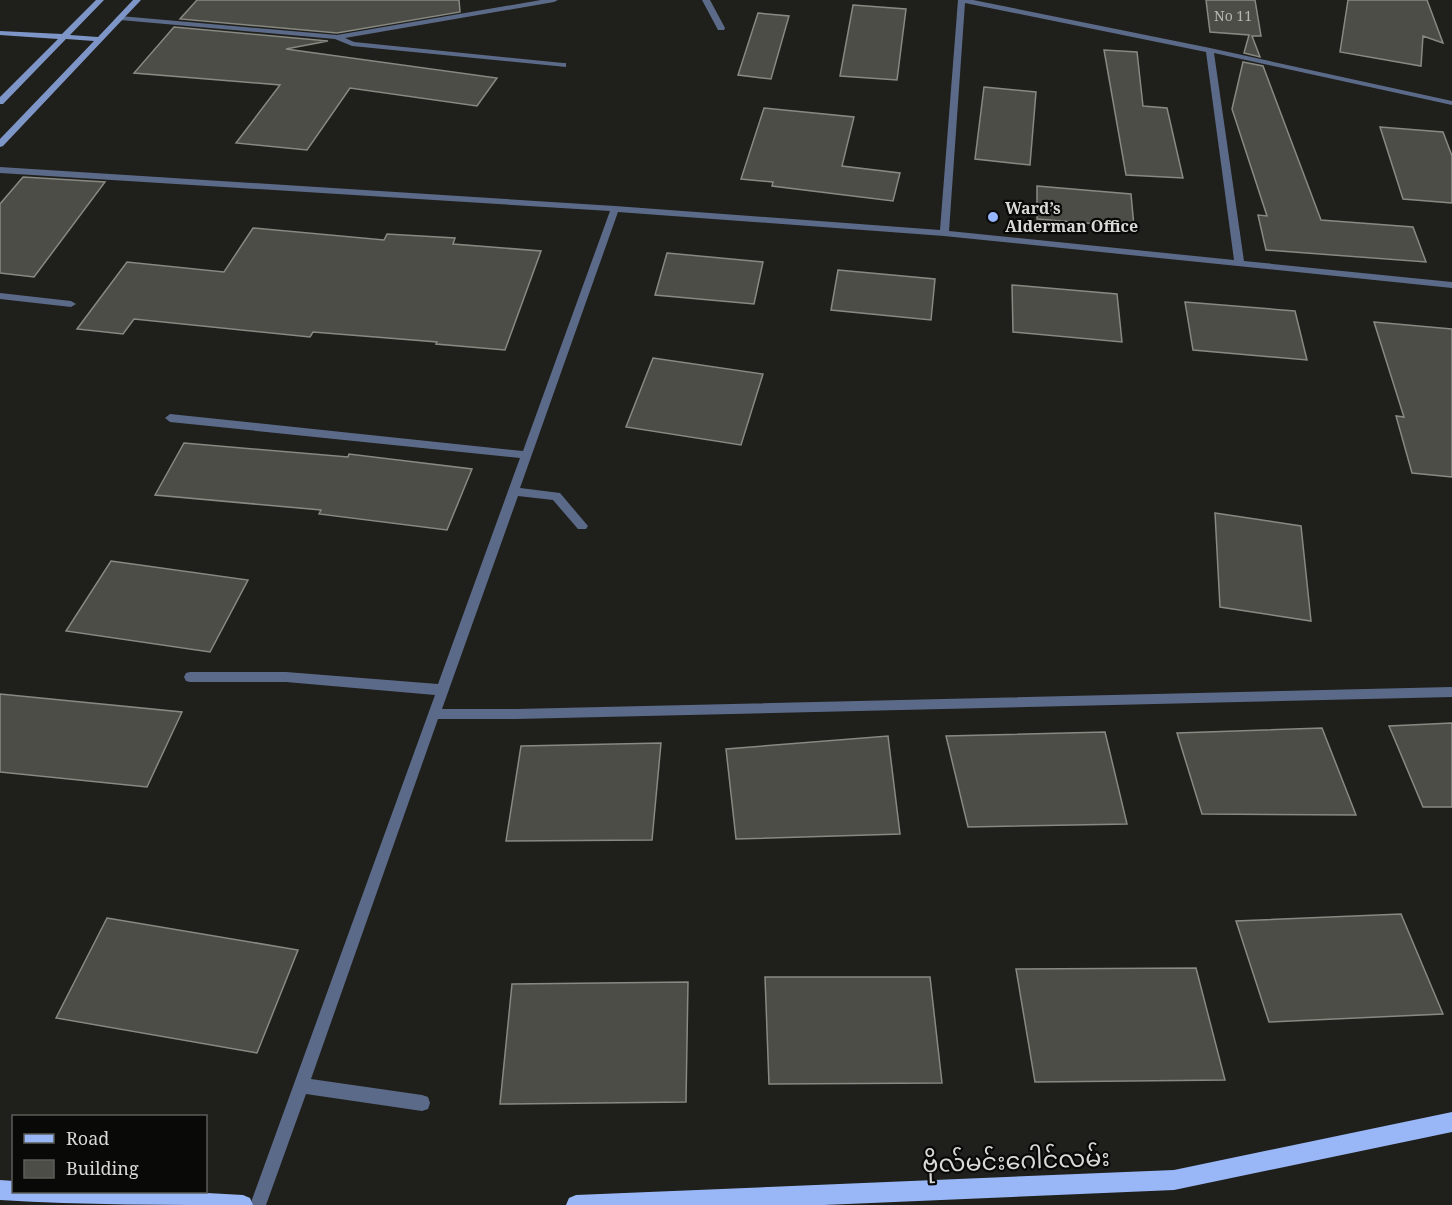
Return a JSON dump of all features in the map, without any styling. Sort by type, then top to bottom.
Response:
[{"type":"main road","points":[[0,102],[100,0]]},
{"type":"main road","points":[[0,144],[137,0]]},
{"type":"main road","points":[[0,33],[100,39]]},
{"type":"main road","name":"ဗိုလ်မင်းဂေါင်လမ်း","points":[[576,1205],[1174,1180],[1452,1122]]},
{"type":"main road","points":[[48,1193],[243,1205]]},
{"type":"street","points":[[120,18],[337,37],[554,0]]},
{"type":"street","points":[[706,0],[721,28]]},
{"type":"street","points":[[944,233],[962,0],[1210,50],[1452,103]]},
{"type":"street","points":[[337,37],[352,44],[563,66]]},
{"type":"street","points":[[1210,50],[1239,262]]},
{"type":"street","points":[[0,170],[615,209],[944,233],[1452,285]]},
{"type":"street","points":[[258,1205],[615,209]]},
{"type":"street","points":[[0,296],[71,304]]},
{"type":"street","points":[[170,418],[528,455]]},
{"type":"street","points":[[515,492],[556,496],[582,526]]},
{"type":"street","points":[[190,677],[286,677],[444,690]]},
{"type":"street","points":[[435,714],[1452,692]]},
{"type":"street","points":[[302,1086],[422,1103]]},
{"type":"building","points":[[197,0],[459,0],[460,12],[337,33],[180,19]]},
{"type":"building","points":[[1206,0],[1255,0],[1261,36],[1252,36],[1260,57],[1244,53],[1249,35],[1210,32]]},
{"type":"building","points":[[1348,0],[1427,0],[1443,43],[1423,36],[1421,66],[1340,52]]},
{"type":"building","points":[[853,5],[906,9],[897,80],[840,76]]},
{"type":"building","points":[[758,13],[789,16],[771,79],[738,75]]},
{"type":"building","points":[[174,27],[328,41],[286,49],[497,78],[477,106],[350,88],[307,150],[236,143],[280,85],[134,73]]},
{"type":"building","points":[[1104,50],[1137,52],[1143,106],[1167,108],[1183,178],[1126,175]]},
{"type":"building","points":[[1243,62],[1263,66],[1321,220],[1413,227],[1426,262],[1266,250],[1258,215],[1267,216],[1232,109]]},
{"type":"building","points":[[984,87],[1036,92],[1030,165],[975,159]]},
{"type":"building","points":[[764,108],[854,117],[842,166],[900,173],[893,201],[772,186],[773,182],[741,179]]},
{"type":"building","points":[[1380,127],[1443,132],[1452,156],[1452,203],[1403,199]]},
{"type":"building","points":[[23,177],[105,182],[34,277],[0,273],[0,204]]},
{"type":"building","points":[[1037,186],[1131,194],[1134,227],[1037,219]]},
{"type":"building","points":[[253,228],[384,240],[387,234],[455,238],[453,244],[541,251],[505,350],[313,332],[310,337],[134,319],[123,334],[77,329],[127,262],[224,272]]},
{"type":"building","points":[[667,253],[763,262],[754,304],[655,295]]},
{"type":"building","points":[[838,270],[935,279],[931,320],[831,310]]},
{"type":"building","points":[[1012,285],[1117,294],[1122,342],[1013,332]]},
{"type":"building","points":[[1185,302],[1295,311],[1307,360],[1193,350]]},
{"type":"building","points":[[1374,322],[1452,329],[1452,477],[1412,473],[1396,416],[1404,417]]},
{"type":"building","points":[[653,358],[763,374],[741,445],[626,427]]},
{"type":"building","points":[[184,443],[348,457],[349,454],[472,469],[447,530],[319,514],[321,510],[155,495]]},
{"type":"building","points":[[1215,513],[1301,526],[1311,621],[1220,607]]},
{"type":"building","points":[[111,561],[248,580],[210,652],[66,631]]},
{"type":"building","points":[[0,694],[182,712],[147,787],[0,772]]},
{"type":"building","points":[[1452,723],[1452,807],[1423,807],[1389,726]]},
{"type":"building","points":[[1322,728],[1356,815],[1202,814],[1177,733]]},
{"type":"building","points":[[1105,732],[1127,824],[968,827],[946,736]]},
{"type":"building","points":[[888,736],[900,834],[736,839],[726,749]]},
{"type":"building","points":[[661,743],[652,840],[506,841],[521,746]]},
{"type":"building","points":[[1401,914],[1443,1014],[1269,1022],[1236,921]]},
{"type":"building","points":[[107,918],[298,950],[257,1053],[56,1018]]},
{"type":"building","points":[[1196,968],[1225,1080],[1035,1082],[1016,969]]},
{"type":"building","points":[[765,977],[930,977],[942,1083],[769,1084]]},
{"type":"building","points":[[688,982],[686,1102],[500,1104],[512,984]]},
{"type":"place","name":"Ward’s Alderman Office","points":[[993,217]]}]
